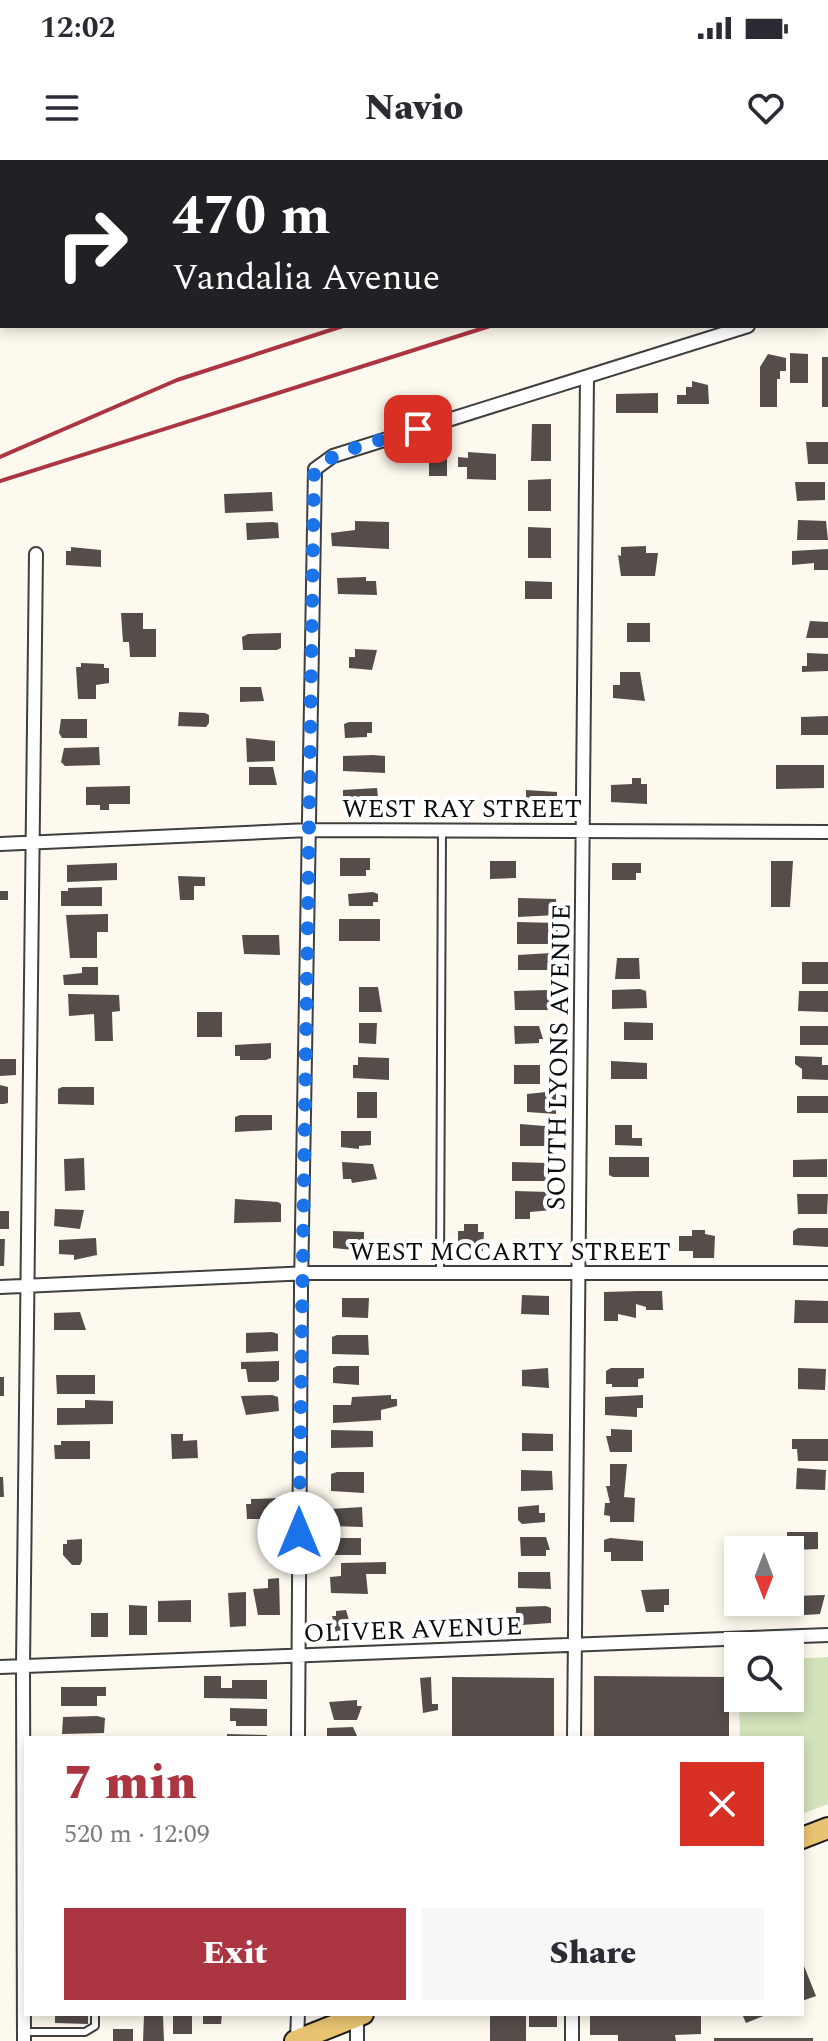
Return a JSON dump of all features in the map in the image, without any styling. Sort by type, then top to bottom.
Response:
[{"type":"main road","points":[[804,1837],[828,1828]]},
{"type":"main road","points":[[296,2041],[358,2016]]},
{"type":"street","points":[[298,1736],[314,475],[319,464],[333,456],[742,328]]},
{"type":"street","name":"SOUTH LYONS AVENUE","points":[[574,1736],[587,377]]},
{"type":"street","points":[[24,1828],[23,1666],[36,554]]},
{"type":"street","name":"WEST RAY STREET","points":[[0,844],[309,830],[828,832]]},
{"type":"street","name":"WEST MCCARTY STREET","points":[[0,1287],[302,1274],[828,1273]]},
{"type":"street","name":"OLIVER AVENUE","points":[[0,1667],[828,1635]]},
{"type":"street","points":[[24,2016],[24,2036]]},
{"type":"street","points":[[296,2041],[298,2016]]},
{"type":"street","points":[[357,2041],[360,2016]]},
{"type":"street","points":[[572,2016],[572,2041]]},
{"type":"lane","points":[[440,1273],[442,830]]},
{"type":"lane","points":[[24,2036],[85,2032],[95,2026],[95,2016]]},
{"type":"green space","points":[[828,1657],[828,1804],[804,1813],[804,1736],[740,1736],[739,1712],[804,1712],[804,1658]]},
{"type":"building","points":[[790,353],[808,354],[808,383],[790,383]]},
{"type":"building","points":[[768,354],[786,358],[786,371],[780,371],[780,379],[777,379],[777,407],[760,407],[760,367]]},
{"type":"building","points":[[822,357],[828,357],[828,407],[822,407]]},
{"type":"building","points":[[692,381],[708,385],[709,404],[677,404],[677,395],[686,395],[686,387],[692,387]]},
{"type":"building","points":[[658,393],[658,413],[616,413],[616,394]]},
{"type":"building","points":[[532,424],[551,424],[551,461],[531,461]]},
{"type":"building","points":[[806,442],[828,442],[828,464],[808,464]]},
{"type":"building","points":[[468,452],[496,454],[496,480],[467,479],[467,467],[458,467],[458,457],[468,458]]},
{"type":"building","points":[[429,455],[447,455],[447,476],[429,476]]},
{"type":"building","points":[[551,479],[551,511],[528,511],[528,480]]},
{"type":"building","points":[[795,482],[825,482],[825,500],[797,501]]},
{"type":"building","points":[[272,492],[273,511],[225,513],[224,494]]},
{"type":"building","points":[[798,520],[826,521],[828,540],[797,540]]},
{"type":"building","points":[[355,521],[389,522],[389,549],[332,546],[331,533],[355,530]]},
{"type":"building","points":[[246,523],[278,523],[279,538],[247,540]]},
{"type":"building","points":[[528,527],[551,528],[551,558],[528,558]]},
{"type":"building","points":[[646,546],[646,553],[658,553],[655,576],[621,576],[618,555],[621,556],[621,547]]},
{"type":"building","points":[[71,547],[101,550],[101,567],[66,565],[66,551],[71,551]]},
{"type":"building","points":[[828,549],[828,570],[814,570],[814,563],[792,565],[792,551]]},
{"type":"building","points":[[366,577],[366,581],[376,581],[377,595],[338,594],[337,578]]},
{"type":"building","points":[[525,581],[552,582],[552,599],[525,599]]},
{"type":"building","points":[[121,613],[143,613],[143,629],[156,629],[156,657],[130,657],[129,642],[123,642]]},
{"type":"building","points":[[810,621],[828,622],[828,638],[806,638]]},
{"type":"building","points":[[627,623],[650,623],[650,642],[627,642]]},
{"type":"building","points":[[281,633],[281,648],[277,650],[243,650],[242,637],[248,634]]},
{"type":"building","points":[[355,649],[377,650],[372,670],[349,668],[349,657],[355,657]]},
{"type":"building","points":[[807,653],[828,654],[828,671],[802,672],[802,666],[807,666]]},
{"type":"building","points":[[81,663],[104,664],[104,668],[109,668],[109,683],[96,685],[96,699],[78,699],[76,667],[81,667]]},
{"type":"building","points":[[620,672],[640,672],[645,701],[613,698],[613,685],[620,685]]},
{"type":"building","points":[[240,687],[261,687],[264,701],[240,702]]},
{"type":"building","points":[[179,712],[205,713],[209,715],[209,723],[206,727],[178,726]]},
{"type":"building","points":[[828,716],[828,735],[801,735],[801,717]]},
{"type":"building","points":[[61,719],[87,719],[87,738],[62,738],[59,733]]},
{"type":"building","points":[[372,722],[372,733],[367,733],[367,737],[345,738],[344,724]]},
{"type":"building","points":[[246,738],[275,741],[275,761],[247,762]]},
{"type":"building","points":[[99,747],[100,765],[65,766],[61,762],[64,748]]},
{"type":"building","points":[[343,756],[385,756],[385,773],[343,771]]},
{"type":"building","points":[[776,765],[824,765],[824,788],[776,789]]},
{"type":"building","points":[[249,767],[273,767],[277,785],[249,785]]},
{"type":"building","points":[[632,778],[641,778],[641,784],[647,784],[647,804],[611,802],[611,785],[632,784]]},
{"type":"building","points":[[130,786],[130,804],[109,804],[109,810],[100,810],[100,805],[86,805],[86,787]]},
{"type":"building","points":[[377,788],[379,806],[343,805],[343,790]]},
{"type":"building","points":[[526,790],[557,792],[557,805],[526,805]]},
{"type":"building","points":[[340,858],[370,858],[370,870],[366,870],[366,876],[340,876]]},
{"type":"building","points":[[490,861],[516,861],[516,878],[490,879]]},
{"type":"building","points":[[771,861],[793,861],[790,907],[771,907]]},
{"type":"building","points":[[117,863],[117,880],[67,882],[67,865]]},
{"type":"building","points":[[612,863],[641,863],[641,873],[636,873],[636,880],[612,880]]},
{"type":"building","points":[[178,876],[205,877],[205,886],[194,886],[194,900],[180,900]]},
{"type":"building","points":[[102,887],[102,906],[61,906],[61,891]]},
{"type":"building","points":[[0,891],[8,891],[8,900],[0,900]]},
{"type":"building","points":[[348,894],[378,894],[378,902],[373,902],[373,906],[349,906]]},
{"type":"building","points":[[518,898],[556,899],[557,915],[518,917]]},
{"type":"building","points":[[108,914],[108,932],[97,932],[97,958],[70,958],[66,915]]},
{"type":"building","points":[[339,919],[380,919],[380,941],[339,941]]},
{"type":"building","points":[[517,922],[558,923],[558,944],[517,944]]},
{"type":"building","points":[[242,935],[279,935],[280,955],[244,954]]},
{"type":"building","points":[[555,954],[555,970],[518,970],[518,955]]},
{"type":"building","points":[[617,958],[639,958],[640,979],[615,979]]},
{"type":"building","points":[[802,962],[828,962],[828,984],[802,984]]},
{"type":"building","points":[[82,967],[98,967],[98,985],[64,985],[63,975],[82,973]]},
{"type":"building","points":[[359,987],[378,987],[382,1012],[359,1012]]},
{"type":"building","points":[[612,990],[646,991],[647,1008],[612,1009]]},
{"type":"building","points":[[514,991],[553,992],[553,1006],[547,1006],[548,1010],[515,1010]]},
{"type":"building","points":[[799,991],[828,991],[828,1012],[798,1011]]},
{"type":"building","points":[[68,994],[119,995],[120,1011],[112,1012],[113,1041],[95,1041],[94,1014],[69,1016]]},
{"type":"building","points":[[197,1012],[222,1012],[222,1037],[197,1037]]},
{"type":"building","points":[[624,1022],[653,1023],[653,1040],[624,1040]]},
{"type":"building","points":[[359,1023],[377,1023],[376,1044],[359,1043]]},
{"type":"building","points":[[514,1026],[539,1026],[543,1039],[539,1039],[539,1043],[515,1044]]},
{"type":"building","points":[[800,1026],[828,1026],[828,1045],[800,1045]]},
{"type":"building","points":[[271,1043],[271,1058],[266,1060],[240,1060],[240,1056],[235,1056],[235,1045]]},
{"type":"building","points":[[795,1056],[822,1057],[822,1065],[828,1065],[828,1080],[802,1079],[802,1069],[795,1064]]},
{"type":"building","points":[[358,1057],[389,1058],[389,1080],[353,1078],[353,1065],[358,1065]]},
{"type":"building","points":[[0,1059],[16,1059],[16,1075],[0,1076]]},
{"type":"building","points":[[611,1061],[647,1063],[647,1079],[611,1079]]},
{"type":"building","points":[[514,1065],[540,1065],[540,1084],[514,1084]]},
{"type":"building","points":[[0,1085],[8,1087],[8,1103],[0,1104]]},
{"type":"building","points":[[94,1087],[94,1105],[58,1104],[58,1089]]},
{"type":"building","points":[[556,1091],[556,1114],[527,1112],[527,1094]]},
{"type":"building","points":[[357,1092],[377,1092],[377,1118],[357,1118]]},
{"type":"building","points":[[797,1096],[828,1096],[828,1113],[797,1113]]},
{"type":"building","points":[[272,1115],[272,1130],[235,1132],[235,1117]]},
{"type":"building","points":[[520,1124],[557,1127],[557,1146],[520,1146]]},
{"type":"building","points":[[615,1125],[632,1125],[632,1138],[642,1138],[642,1146],[615,1145]]},
{"type":"building","points":[[341,1131],[371,1131],[371,1145],[359,1146],[359,1149],[341,1147]]},
{"type":"building","points":[[609,1157],[649,1157],[649,1177],[609,1175]]},
{"type":"building","points":[[84,1158],[85,1190],[65,1191],[64,1159]]},
{"type":"building","points":[[827,1159],[827,1177],[793,1177],[793,1160]]},
{"type":"building","points":[[342,1162],[373,1164],[377,1179],[352,1183],[351,1179],[343,1179]]},
{"type":"building","points":[[512,1162],[547,1163],[547,1181],[512,1181]]},
{"type":"building","points":[[515,1191],[549,1192],[553,1196],[553,1210],[530,1212],[530,1219],[515,1219]]},
{"type":"building","points":[[797,1194],[828,1194],[827,1214],[798,1214]]},
{"type":"building","points":[[235,1199],[278,1202],[281,1204],[281,1222],[234,1223]]},
{"type":"building","points":[[55,1209],[84,1210],[80,1229],[54,1226]]},
{"type":"building","points":[[0,1211],[9,1211],[9,1229],[0,1229]]},
{"type":"building","points":[[464,1224],[478,1224],[478,1232],[484,1232],[483,1251],[458,1247],[458,1231],[464,1231]]},
{"type":"building","points":[[798,1228],[828,1228],[828,1247],[793,1245],[793,1231]]},
{"type":"building","points":[[692,1230],[705,1230],[705,1234],[715,1236],[714,1258],[693,1258],[693,1251],[679,1251],[679,1236],[692,1236]]},
{"type":"building","points":[[333,1231],[364,1232],[364,1251],[333,1248]]},
{"type":"building","points":[[96,1238],[97,1255],[74,1260],[74,1255],[59,1254],[59,1240]]},
{"type":"building","points":[[0,1239],[5,1239],[4,1266],[0,1266]]},
{"type":"building","points":[[662,1291],[663,1310],[646,1310],[646,1307],[636,1304],[636,1318],[618,1314],[618,1321],[604,1321],[604,1292]]},
{"type":"building","points":[[522,1295],[549,1296],[549,1315],[521,1314]]},
{"type":"building","points":[[342,1298],[369,1298],[368,1318],[342,1317]]},
{"type":"building","points":[[795,1300],[828,1301],[828,1323],[794,1323]]},
{"type":"building","points":[[80,1312],[86,1330],[54,1330],[54,1313]]},
{"type":"building","points":[[246,1333],[278,1334],[278,1351],[246,1353]]},
{"type":"building","points":[[368,1335],[369,1355],[332,1354],[332,1337]]},
{"type":"building","points":[[279,1361],[279,1380],[275,1382],[248,1382],[246,1369],[241,1369],[241,1362]]},
{"type":"building","points":[[359,1366],[359,1385],[333,1383],[333,1368]]},
{"type":"building","points":[[548,1368],[549,1388],[522,1386],[522,1370]]},
{"type":"building","points":[[611,1368],[644,1368],[644,1378],[638,1379],[638,1387],[612,1387],[612,1384],[606,1384],[606,1371]]},
{"type":"building","points":[[798,1368],[826,1369],[825,1390],[798,1389]]},
{"type":"building","points":[[56,1375],[95,1375],[95,1394],[57,1394]]},
{"type":"building","points":[[0,1377],[4,1377],[4,1396],[0,1396]]},
{"type":"building","points":[[391,1395],[391,1399],[397,1399],[397,1406],[381,1410],[381,1420],[333,1423],[333,1405],[351,1405],[352,1397]]},
{"type":"building","points":[[643,1395],[643,1408],[637,1408],[637,1417],[605,1415],[605,1397]]},
{"type":"building","points":[[241,1396],[278,1397],[279,1411],[246,1415]]},
{"type":"building","points":[[85,1400],[113,1401],[113,1424],[57,1425],[57,1408],[85,1408]]},
{"type":"building","points":[[611,1429],[632,1430],[632,1452],[610,1452],[606,1436],[611,1436]]},
{"type":"building","points":[[331,1430],[373,1431],[373,1447],[331,1448]]},
{"type":"building","points":[[522,1433],[553,1434],[553,1451],[522,1451]]},
{"type":"building","points":[[171,1434],[183,1434],[183,1441],[197,1440],[198,1458],[172,1459]]},
{"type":"building","points":[[792,1439],[828,1439],[828,1461],[798,1461],[797,1449],[792,1449]]},
{"type":"building","points":[[61,1441],[90,1441],[90,1459],[55,1459],[54,1445],[61,1445]]},
{"type":"building","points":[[610,1464],[627,1464],[624,1497],[635,1498],[634,1522],[610,1522],[610,1516],[604,1515],[605,1503],[610,1503],[606,1486],[610,1486]]},
{"type":"building","points":[[797,1468],[826,1470],[825,1490],[796,1489]]},
{"type":"building","points":[[521,1470],[552,1471],[553,1490],[521,1491]]},
{"type":"building","points":[[364,1472],[364,1493],[331,1491],[331,1474]]},
{"type":"building","points":[[0,1477],[3,1477],[4,1497],[0,1497]]},
{"type":"building","points":[[280,1498],[281,1519],[247,1519],[246,1504],[251,1504],[251,1499]]},
{"type":"building","points":[[539,1505],[539,1513],[545,1513],[545,1522],[522,1524],[518,1520],[518,1507]]},
{"type":"building","points":[[362,1507],[363,1527],[331,1526],[331,1509]]},
{"type":"building","points":[[787,1532],[818,1532],[818,1549],[804,1550],[804,1536],[787,1536]]},
{"type":"building","points":[[520,1537],[546,1537],[550,1550],[546,1550],[546,1556],[521,1556]]},
{"type":"building","points":[[334,1538],[361,1538],[361,1555],[334,1555]]},
{"type":"building","points":[[82,1539],[82,1561],[80,1565],[72,1565],[63,1555],[63,1544],[67,1544],[67,1540]]},
{"type":"building","points":[[604,1540],[643,1541],[643,1561],[611,1561],[611,1552],[604,1552]]},
{"type":"building","points":[[386,1562],[386,1574],[366,1574],[368,1594],[331,1593],[330,1577],[341,1576],[341,1563]]},
{"type":"building","points":[[518,1572],[550,1572],[551,1589],[518,1588]]},
{"type":"building","points":[[279,1578],[280,1615],[258,1615],[253,1589],[268,1588],[268,1579]]},
{"type":"building","points":[[669,1589],[669,1605],[664,1605],[664,1612],[646,1612],[641,1590]]},
{"type":"building","points":[[246,1592],[246,1626],[230,1627],[228,1593]]},
{"type":"building","points":[[825,1595],[820,1614],[804,1615],[804,1596]]},
{"type":"building","points":[[191,1600],[191,1622],[158,1622],[158,1601]]},
{"type":"building","points":[[129,1605],[147,1606],[147,1635],[129,1635]]},
{"type":"building","points":[[516,1607],[551,1608],[551,1623],[521,1625],[521,1616],[516,1616]]},
{"type":"building","points":[[346,1610],[351,1627],[347,1627],[347,1633],[336,1633],[332,1616],[336,1616],[336,1611]]},
{"type":"building","points":[[91,1613],[108,1613],[108,1637],[91,1637]]},
{"type":"building","points":[[204,1676],[221,1676],[221,1688],[232,1688],[232,1680],[267,1680],[267,1699],[204,1698]]},
{"type":"building","points":[[594,1676],[724,1677],[724,1712],[729,1712],[729,1736],[594,1736]]},
{"type":"building","points":[[431,1677],[432,1704],[438,1704],[438,1710],[423,1713],[420,1678]]},
{"type":"building","points":[[452,1677],[554,1678],[554,1736],[452,1736]]},
{"type":"building","points":[[61,1687],[106,1687],[106,1696],[97,1696],[97,1706],[61,1706]]},
{"type":"building","points":[[357,1700],[357,1706],[362,1706],[357,1720],[334,1720],[329,1702]]},
{"type":"building","points":[[230,1708],[267,1709],[267,1726],[236,1726],[236,1721],[230,1721]]},
{"type":"building","points":[[63,1717],[105,1718],[104,1733],[62,1734]]},
{"type":"building","points":[[353,1727],[357,1736],[327,1736],[327,1728]]},
{"type":"building","points":[[227,1734],[267,1735],[267,1736]]},
{"type":"building","points":[[804,1966],[816,1996],[804,2000]]},
{"type":"building","points":[[55,2016],[88,2016],[88,2024],[55,2023]]},
{"type":"building","points":[[144,2016],[163,2016],[164,2041],[143,2041]]},
{"type":"building","points":[[173,2016],[192,2016],[192,2034],[173,2034]]},
{"type":"building","points":[[203,2016],[222,2016],[221,2024],[203,2024]]},
{"type":"building","points":[[490,2016],[526,2016],[526,2041],[490,2041]]},
{"type":"building","points":[[529,2016],[557,2016],[557,2027],[529,2027]]},
{"type":"building","points":[[590,2016],[701,2016],[701,2034],[675,2035],[676,2041],[618,2041],[618,2035],[590,2035]]},
{"type":"building","points":[[743,2016],[763,2016],[746,2023]]},
{"type":"building","points":[[113,2029],[133,2029],[133,2041],[113,2041]]},
{"type":"building","points":[[714,2038],[813,2038],[813,2041],[714,2041]]},
{"type":"railway","points":[[0,457],[177,380],[337,328]]},
{"type":"railway","points":[[0,481],[484,328]]},
{"type":"route","points":[[299,1533],[314,475],[315,469],[325,459],[418,429]]}]
